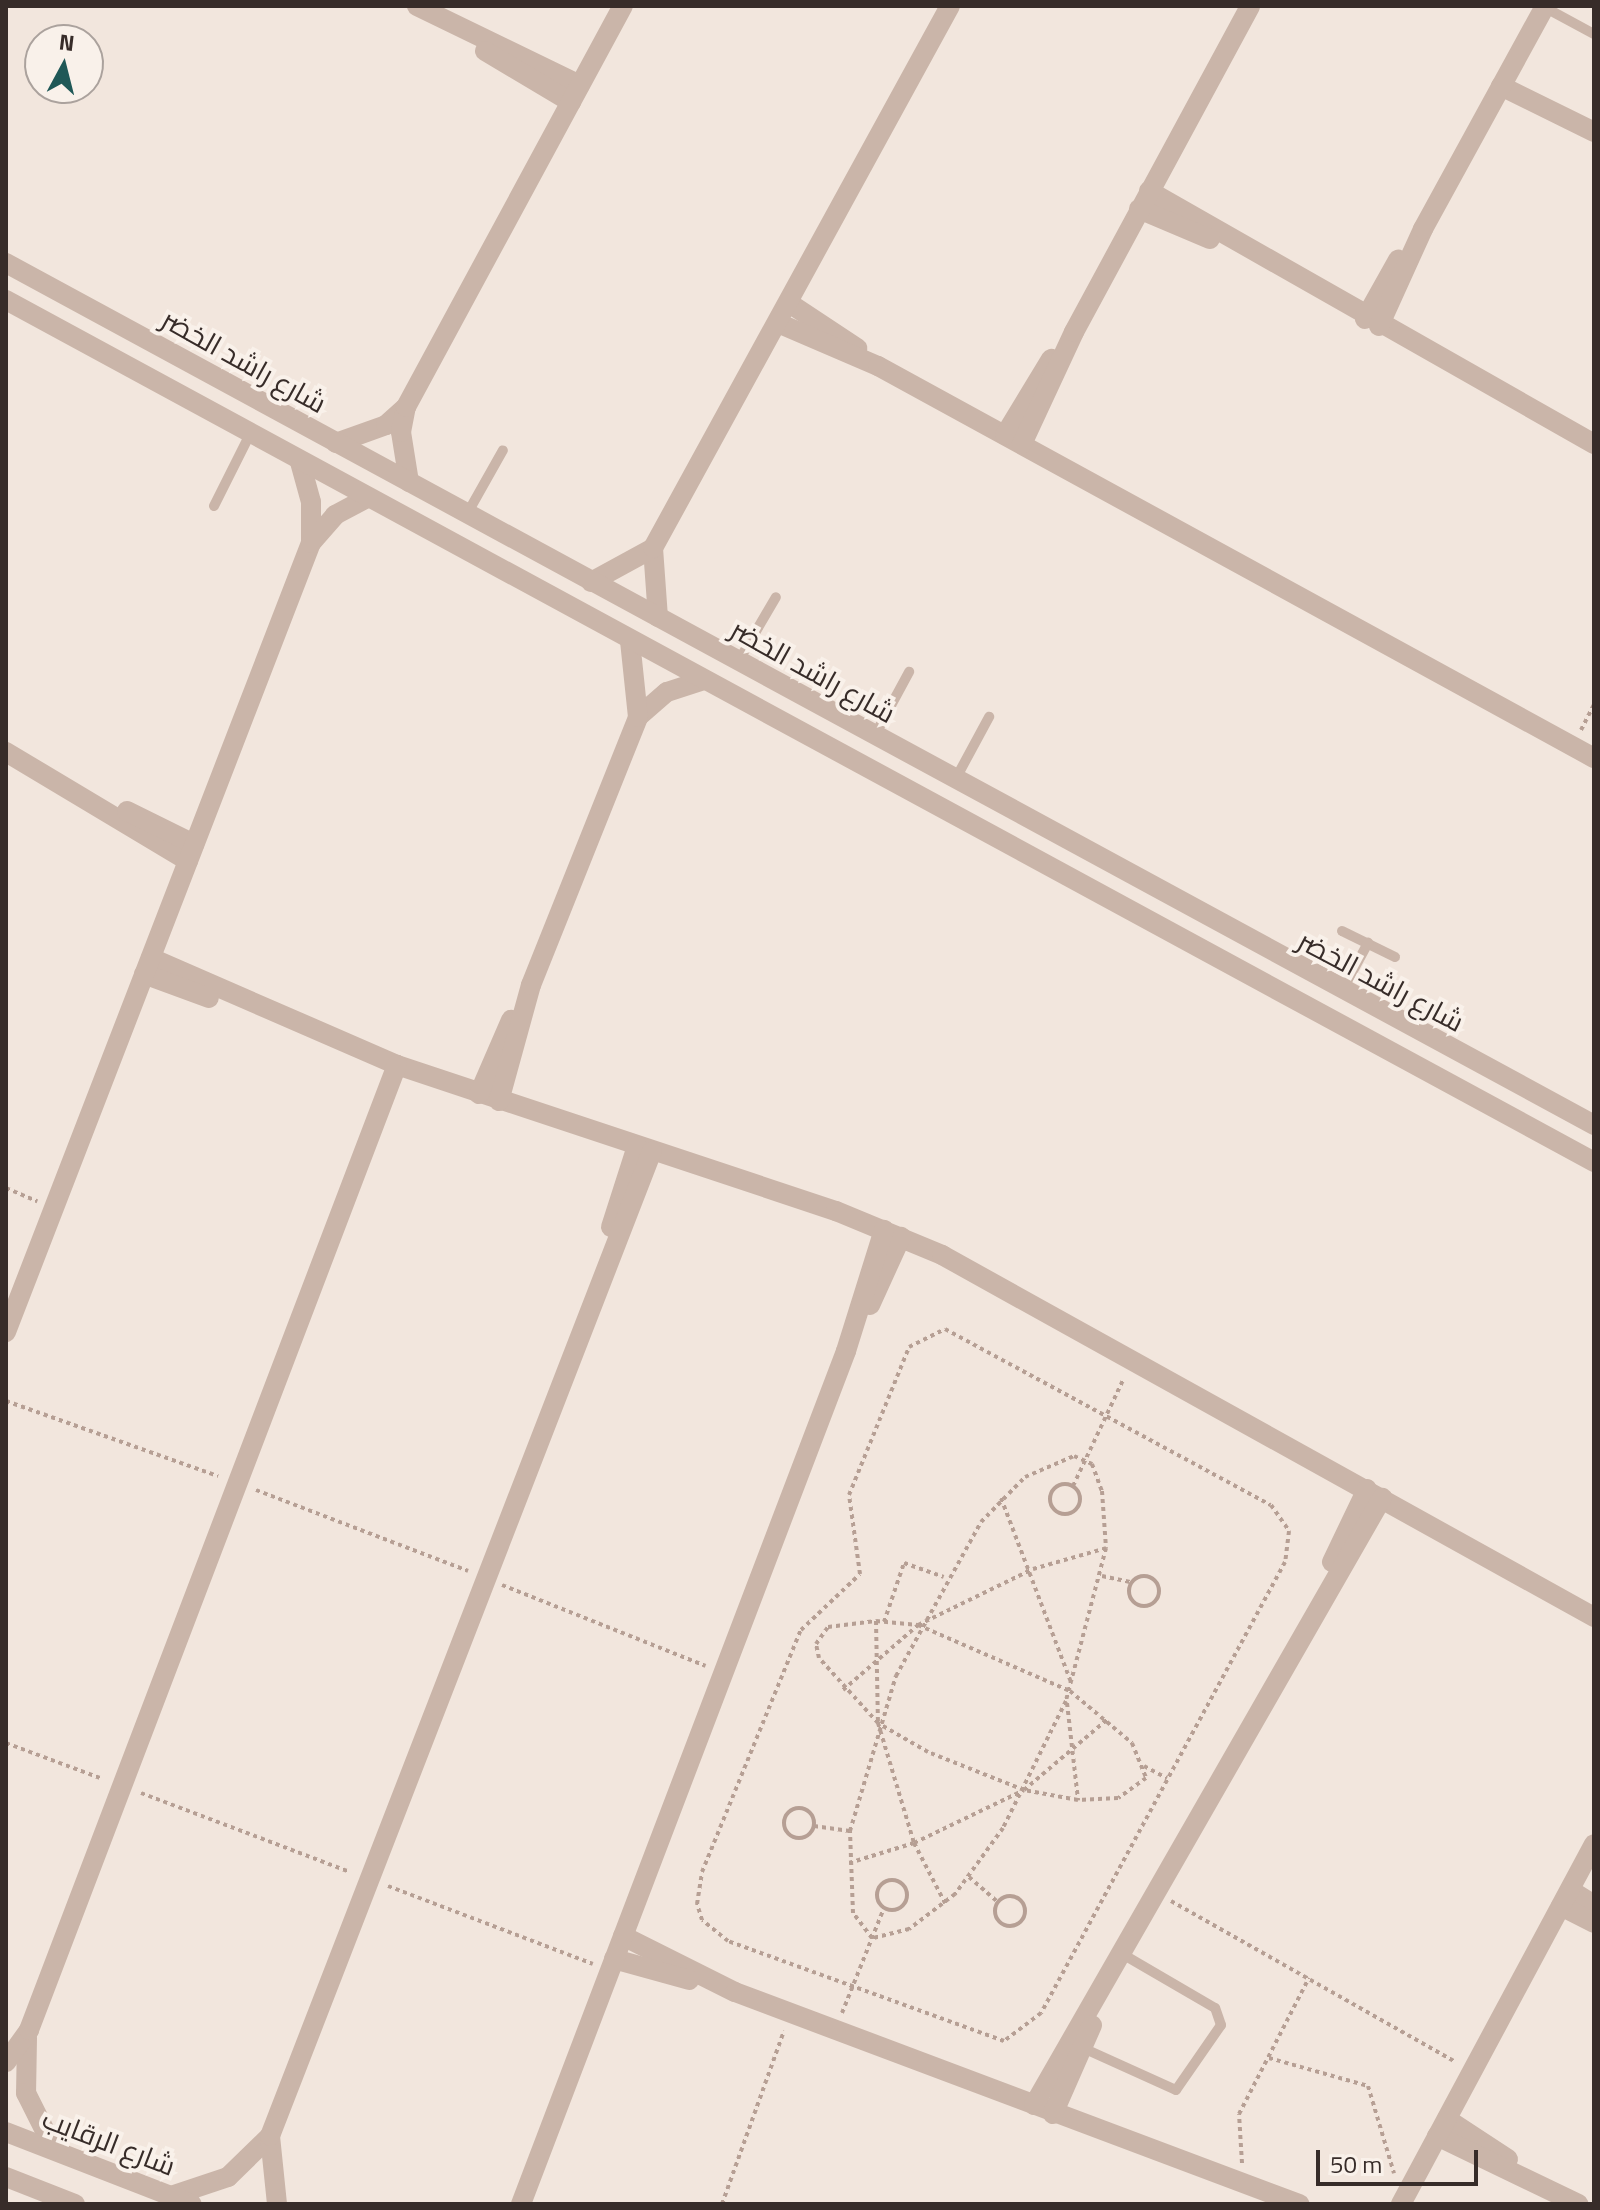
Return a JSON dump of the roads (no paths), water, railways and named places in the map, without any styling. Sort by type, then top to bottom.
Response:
[{"type":"street","points":[[417,6],[576,93]]},
{"type":"street","points":[[336,443],[386,425],[406,407],[623,6]]},
{"type":"street","points":[[591,582],[653,548],[950,6]]},
{"type":"street","points":[[1014,440],[1250,6]]},
{"type":"street","points":[[1372,322],[1545,6]]},
{"type":"street","points":[[1504,80],[1594,130]]},
{"type":"street","points":[[1144,200],[1234,245],[1594,444]]},
{"type":"street","name":"شارع راشد الخضر","points":[[6,263],[1342,993],[1594,1125]]},
{"type":"street","points":[[6,300],[1594,1162]]},
{"type":"street","points":[[789,303],[878,366]]},
{"type":"street","points":[[778,323],[878,366],[1594,758]]},
{"type":"street","points":[[406,407],[401,445],[409,482]]},
{"type":"street","points":[[300,462],[311,502],[311,543]]},
{"type":"street","points":[[6,1332],[311,543],[335,515],[367,498]]},
{"type":"street","points":[[653,548],[658,617]]},
{"type":"street","points":[[489,1097],[638,717],[640,678],[630,641]]},
{"type":"street","points":[[638,717],[667,692],[703,680]]},
{"type":"street","points":[[6,752],[191,852]]},
{"type":"street","points":[[148,966],[397,1065],[892,1233],[1134,1359],[1594,1617]]},
{"type":"street","points":[[6,2062],[29,2030],[397,1065]]},
{"type":"street","points":[[171,2196],[228,2177],[270,2136],[606,1259],[645,1149]]},
{"type":"street","points":[[521,2204],[892,1233]]},
{"type":"street","points":[[1043,2110],[1102,1995],[1314,1610],[1374,1494]]},
{"type":"street","points":[[1405,2197],[1594,1844]]},
{"type":"street","points":[[1565,1898],[1594,1905]]},
{"type":"street","points":[[1565,1898],[1594,1923]]},
{"type":"street","points":[[623,1936],[735,1992],[1249,2188],[1299,2204]]},
{"type":"street","points":[[612,1965],[735,1992]]},
{"type":"street","points":[[1043,2110],[1083,2048],[1102,1995]]},
{"type":"street","points":[[29,2030],[26,2093],[54,2149]]},
{"type":"street","points":[[1442,2128],[1569,2200]]},
{"type":"street","name":"شارع الرقايب","points":[[6,2132],[192,2204]]},
{"type":"street","points":[[270,2136],[277,2204]]},
{"type":"street","points":[[6,2177],[75,2204]]},
{"type":"street","points":[[1249,2188],[1274,2204]]},
{"type":"lane","points":[[1545,6],[1594,34]]},
{"type":"lane","points":[[214,506],[250,434]]},
{"type":"lane","points":[[467,514],[503,450]]},
{"type":"lane","points":[[738,662],[776,597]]},
{"type":"lane","points":[[874,737],[909,672]]},
{"type":"lane","points":[[955,781],[989,717]]},
{"type":"lane","points":[[1342,931],[1395,957]]},
{"type":"lane","points":[[1342,993],[1368,943]]},
{"type":"lane","points":[[1083,2048],[1176,2090],[1221,2025],[1215,2008],[1124,1955]]}]
